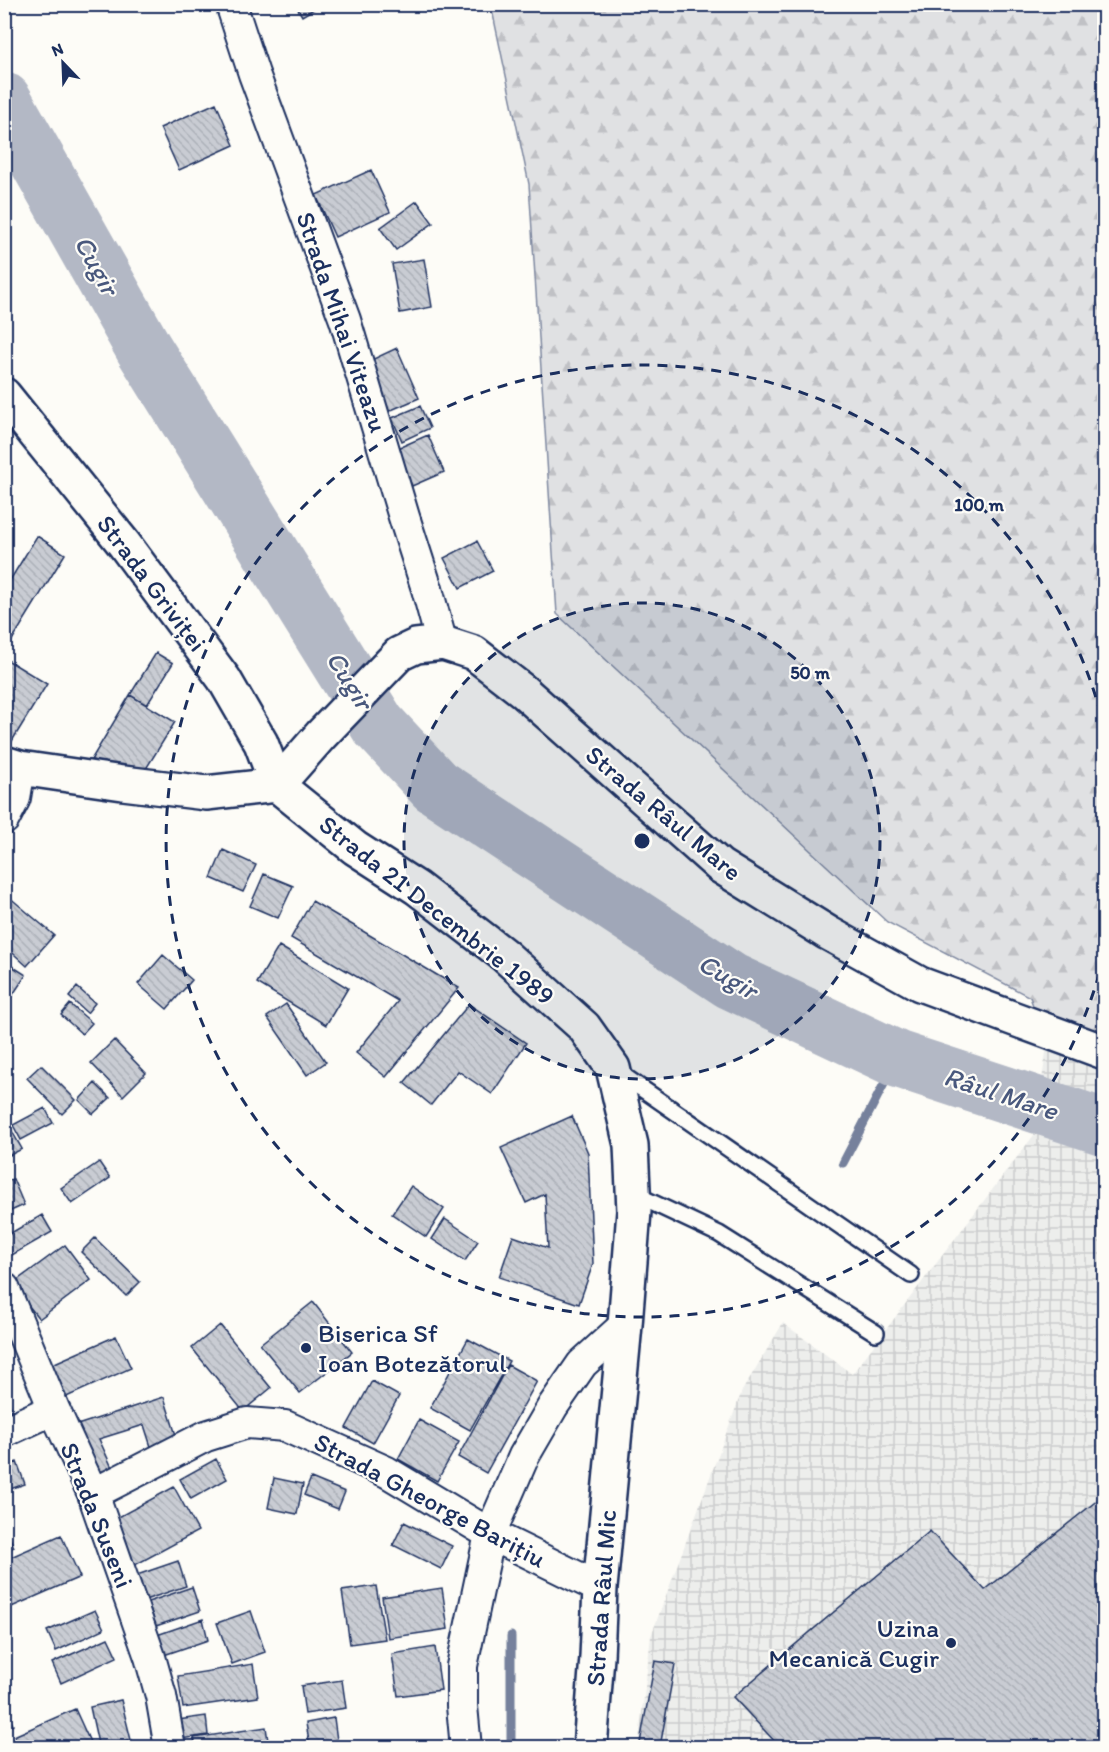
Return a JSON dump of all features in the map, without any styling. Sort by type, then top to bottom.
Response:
[{"type":"street","name":"Strada Mihai Viteazu","points":[[231,4],[258,85],[345,321],[427,589],[438,633],[443,643]]},
{"type":"street","name":"Strada Griviței","points":[[4,395],[124,544],[224,679],[261,743],[277,785]]},
{"type":"street","name":"Strada Râul Mare","points":[[277,785],[333,722],[399,654],[416,646],[443,643],[474,653],[523,691],[720,866],[828,933],[920,984],[1104,1052]]},
{"type":"street","points":[[4,819],[15,798],[12,766],[123,783],[206,792],[277,785]]},
{"type":"street","name":"Strada 21 Decembrie 1989","points":[[277,785],[355,848],[417,888],[504,955],[584,1026],[613,1068],[631,1145],[634,1194],[633,1229],[613,1448]]},
{"type":"street","name":"Strada Suseni","points":[[4,1288],[54,1409],[93,1494],[150,1656],[161,1696],[170,1748]]},
{"type":"street","points":[[466,1748],[462,1706],[462,1666],[490,1534],[524,1456],[553,1406],[582,1364],[625,1325]]},
{"type":"street","points":[[4,1432],[54,1409]]},
{"type":"street","name":"Strada Gheorge Barițiu","points":[[93,1494],[206,1436],[248,1423],[285,1426],[387,1472],[490,1534],[600,1588]]},
{"type":"street","name":"Strada Râul Mic","points":[[590,1748],[600,1588],[613,1448]]},
{"type":"lane","points":[[613,1068],[911,1275]]},
{"type":"lane","points":[[634,1194],[719,1234],[876,1333]]},
{"type":"shaded area","points":[[1047,1045],[1104,1063],[1104,1747],[638,1748],[651,1636],[742,1391],[783,1323],[852,1374],[1034,1135]]},
{"type":"green space","points":[[491,5],[1104,5],[1104,1063],[1047,1045],[1030,997],[887,922],[557,614],[529,184]]},
{"type":"building","points":[[295,4],[322,4],[302,16]]},
{"type":"building","points":[[216,103],[234,145],[179,170],[160,128]]},
{"type":"building","points":[[371,170],[390,212],[335,237],[316,195]]},
{"type":"building","points":[[417,201],[433,223],[396,250],[380,228]]},
{"type":"building","points":[[424,259],[432,307],[400,313],[392,264]]},
{"type":"building","points":[[397,348],[419,398],[389,411],[367,362]]},
{"type":"building","points":[[420,406],[430,428],[402,441],[392,418]]},
{"type":"building","points":[[428,435],[444,472],[412,486],[396,449]]},
{"type":"building","points":[[37,536],[65,554],[6,650],[4,649],[4,590]]},
{"type":"building","points":[[477,541],[493,571],[460,588],[444,558]]},
{"type":"building","points":[[156,653],[173,663],[147,705],[130,695]]},
{"type":"building","points":[[4,658],[47,684],[4,754]]},
{"type":"building","points":[[130,695],[175,722],[144,772],[91,760]]},
{"type":"building","points":[[223,850],[256,865],[243,892],[211,878]]},
{"type":"building","points":[[264,874],[293,886],[278,918],[250,906]]},
{"type":"building","points":[[8,896],[54,935],[27,966],[4,945],[4,900]]},
{"type":"building","points":[[312,901],[459,988],[386,1077],[356,1053],[398,1001],[291,938]]},
{"type":"building","points":[[279,946],[348,988],[326,1025],[257,983]]},
{"type":"building","points":[[163,955],[192,980],[167,1009],[138,984]]},
{"type":"building","points":[[4,961],[26,975],[8,1002],[4,1000]]},
{"type":"building","points":[[77,987],[95,1003],[87,1013],[69,997]]},
{"type":"building","points":[[70,1004],[92,1023],[82,1034],[61,1015]]},
{"type":"building","points":[[286,1004],[326,1062],[307,1075],[267,1017]]},
{"type":"building","points":[[469,1004],[526,1043],[492,1094],[458,1071],[431,1105],[404,1083]]},
{"type":"building","points":[[114,1040],[146,1073],[123,1096],[91,1063]]},
{"type":"building","points":[[41,1065],[76,1100],[62,1114],[27,1078]]},
{"type":"building","points":[[95,1083],[110,1098],[93,1114],[79,1100]]},
{"type":"building","points":[[45,1108],[53,1123],[21,1140],[13,1125]]},
{"type":"building","points":[[572,1116],[588,1153],[593,1264],[579,1304],[499,1277],[513,1236],[548,1248],[545,1194],[526,1203],[501,1148]]},
{"type":"building","points":[[9,1126],[22,1149],[4,1158],[4,1129]]},
{"type":"building","points":[[99,1162],[110,1178],[72,1204],[61,1188]]},
{"type":"building","points":[[13,1179],[24,1205],[4,1214],[4,1182]]},
{"type":"building","points":[[411,1186],[444,1209],[426,1237],[392,1214]]},
{"type":"building","points":[[42,1215],[52,1232],[12,1255],[4,1237]]},
{"type":"building","points":[[445,1219],[478,1241],[465,1261],[432,1239]]},
{"type":"building","points":[[95,1238],[140,1282],[126,1296],[81,1252]]},
{"type":"building","points":[[65,1245],[91,1280],[39,1319],[12,1284]]},
{"type":"building","name":"Biserica Sf Ioan Botezătorul","points":[[313,1302],[352,1352],[300,1393],[260,1344]]},
{"type":"building","points":[[220,1325],[271,1388],[243,1411],[192,1348]]},
{"type":"building","points":[[116,1336],[131,1368],[62,1399],[48,1366]]},
{"type":"building","points":[[468,1339],[509,1361],[470,1430],[430,1408]]},
{"type":"building","points":[[508,1365],[537,1381],[486,1473],[458,1457]]},
{"type":"building","points":[[372,1381],[399,1396],[373,1443],[346,1428]]},
{"type":"building","points":[[4,1393],[12,1409],[4,1412]]},
{"type":"building","points":[[164,1397],[180,1448],[154,1456],[144,1425],[99,1439],[113,1470],[94,1479],[71,1427]]},
{"type":"building","points":[[419,1420],[459,1442],[437,1481],[398,1459]]},
{"type":"building","points":[[216,1459],[227,1479],[191,1499],[180,1479]]},
{"type":"building","points":[[17,1462],[25,1484],[4,1491],[4,1467]]},
{"type":"building","points":[[274,1478],[303,1484],[297,1514],[268,1508]]},
{"type":"building","points":[[311,1478],[345,1492],[338,1509],[304,1495]]},
{"type":"building","points":[[174,1487],[198,1531],[135,1565],[111,1521]]},
{"type":"building","name":"Uzina Mecanică Cugir","points":[[1104,1495],[1104,1748],[781,1748],[733,1697],[930,1531],[985,1590]]},
{"type":"building","points":[[404,1522],[452,1546],[441,1569],[393,1545]]},
{"type":"building","points":[[4,1525],[14,1547],[4,1551]]},
{"type":"building","points":[[61,1535],[80,1577],[7,1609],[4,1603],[4,1560]]},
{"type":"building","points":[[178,1561],[186,1586],[142,1601],[134,1576]]},
{"type":"building","points":[[376,1586],[385,1639],[350,1644],[342,1591]]},
{"type":"building","points":[[192,1587],[200,1611],[156,1626],[148,1602]]},
{"type":"building","points":[[442,1588],[448,1629],[388,1638],[382,1597]]},
{"type":"building","points":[[95,1610],[104,1629],[56,1651],[47,1631]]},
{"type":"building","points":[[251,1611],[265,1652],[232,1664],[217,1623]]},
{"type":"building","points":[[203,1619],[208,1640],[164,1655],[157,1635]]},
{"type":"building","points":[[108,1638],[117,1657],[61,1683],[52,1663]]},
{"type":"building","points":[[435,1647],[441,1690],[398,1696],[392,1654]]},
{"type":"building","points":[[655,1661],[675,1664],[660,1747],[640,1743]]},
{"type":"building","points":[[253,1664],[258,1697],[183,1708],[178,1676]]},
{"type":"building","points":[[342,1680],[346,1708],[305,1714],[301,1686]]},
{"type":"building","points":[[121,1700],[131,1740],[99,1748],[90,1707]]},
{"type":"building","points":[[4,1705],[13,1725],[4,1728]]},
{"type":"building","points":[[75,1709],[90,1742],[78,1748],[19,1748],[14,1736]]},
{"type":"building","points":[[206,1716],[208,1735],[174,1740],[171,1721]]},
{"type":"building","points":[[334,1718],[338,1748],[310,1748],[306,1723]]},
{"type":"building","points":[[266,1727],[269,1748],[196,1748],[194,1738]]},
{"type":"waterway","name":"Cugir","points":[[4,101],[144,349],[378,725],[435,786],[731,981],[897,1059],[1104,1127]]},
{"type":"waterway","points":[[843,1163],[897,1059]]},
{"type":"waterway","points":[[511,1636],[511,1748]]},
{"type":"place","name":"Biserica Sf Ioan Botezătorul","points":[[306,1348]]},
{"type":"place","name":"Uzina Mecanică Cugir","points":[[951,1643]]},
{"type":"water label","name":"Râul Mare","points":[[1001,1093]]}]
